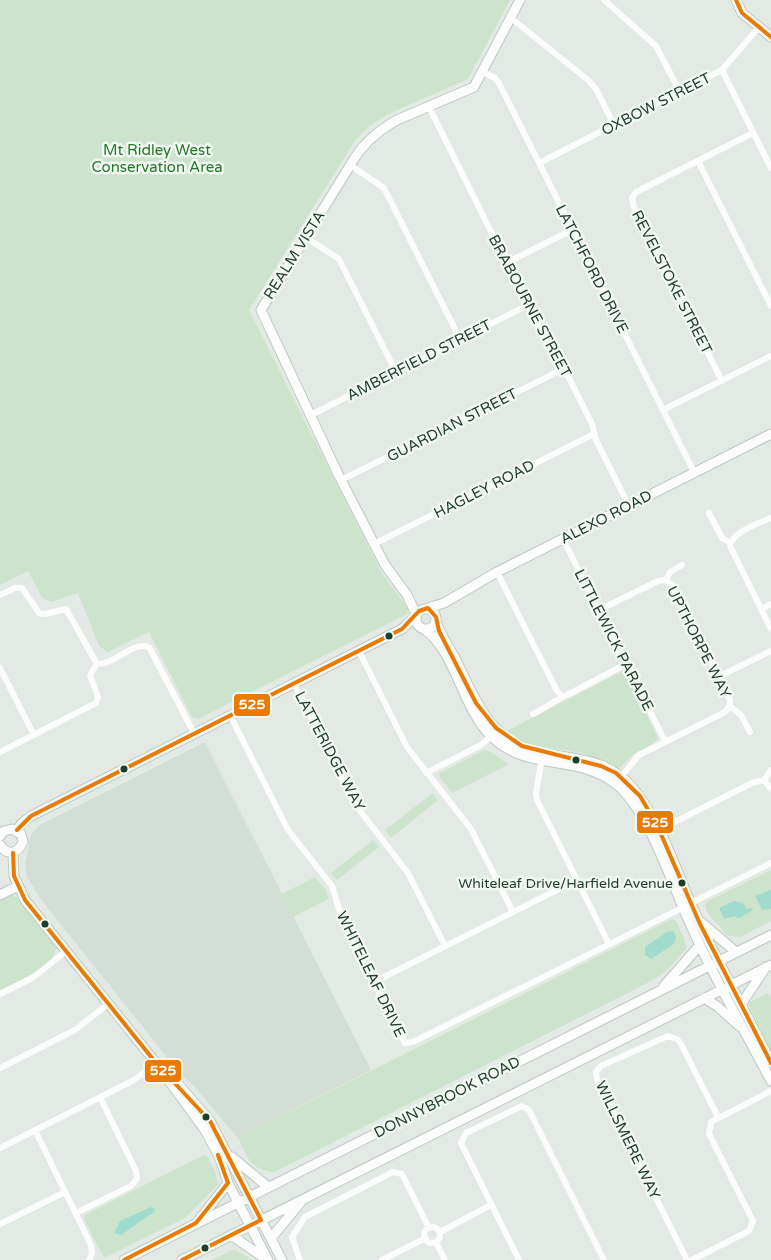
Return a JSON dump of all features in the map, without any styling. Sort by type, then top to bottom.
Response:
[{"type":"street","name":"REALM VISTA","points":[[416,615],[407,595],[389,571],[374,544],[310,416],[261,310],[350,165],[366,143],[377,132],[397,120],[468,91],[477,83],[520,0]]},
{"type":"street","points":[[604,0],[656,46],[680,92]]},
{"type":"street","points":[[736,0],[742,13],[771,37]]},
{"type":"street","points":[[511,18],[588,80],[596,89],[614,125]]},
{"type":"street","name":"OXBOW STREET","points":[[539,163],[722,70],[759,27]]},
{"type":"street","points":[[722,70],[771,168]]},
{"type":"street","name":"LATCHFORD DRIVE","points":[[483,72],[497,80],[694,472]]},
{"type":"street","name":"BRABOURNE STREET","points":[[429,107],[554,358],[563,369],[592,424],[594,434],[629,506]]},
{"type":"street","name":"REVELSTOKE STREET","points":[[722,381],[632,202],[636,192],[753,133]]},
{"type":"street","points":[[698,161],[771,306]]},
{"type":"street","points":[[350,165],[384,188],[460,340]]},
{"type":"street","points":[[506,263],[572,230]]},
{"type":"street","points":[[305,237],[339,259],[396,372]]},
{"type":"street","name":"AMBERFIELD STREET","points":[[310,416],[528,305]]},
{"type":"street","points":[[663,410],[771,356]]},
{"type":"street","name":"GUARDIAN STREET","points":[[342,480],[563,369]]},
{"type":"street","name":"HAGLEY ROAD","points":[[374,544],[594,434]]},
{"type":"street","name":"ALEXO ROAD","points":[[427,608],[444,603],[497,572],[771,434]]},
{"type":"street","points":[[709,513],[722,538],[730,543]]},
{"type":"street","points":[[771,518],[739,534],[730,543],[730,549],[771,629]]},
{"type":"street","name":"LITTLEWICK PARADE","points":[[563,539],[665,741]]},
{"type":"street","name":"UPTHORPE WAY","points":[[666,580],[670,572],[682,565]]},
{"type":"street","points":[[497,572],[557,691],[562,695]]},
{"type":"street","name":"UPTHORPE WAY","points":[[599,610],[658,581],[666,580],[672,584],[730,700],[730,706],[725,712],[665,741],[634,759],[618,780]]},
{"type":"street","points":[[0,595],[18,587],[25,591],[39,613],[45,614],[66,609],[97,664]]},
{"type":"street","name":"REALM VISTA","points":[[407,595],[427,608]]},
{"type":"street","name":"ALEXO ROAD","points":[[436,619],[444,603]]},
{"type":"street","points":[[762,609],[771,604]]},
{"type":"street","points":[[17,830],[31,816],[402,629],[416,615],[427,608],[436,619],[480,707],[492,724],[520,746],[542,757]]},
{"type":"street","points":[[416,615],[416,622],[432,634],[440,646],[473,712],[491,736],[503,746],[519,754],[596,762],[641,799],[687,906],[700,946],[771,1081]]},
{"type":"street","points":[[402,629],[433,626],[436,619]]},
{"type":"street","points":[[0,752],[96,703],[98,698],[90,675],[97,664],[107,662],[139,647],[149,647],[194,733]]},
{"type":"street","points":[[359,651],[407,746],[471,829],[513,912]]},
{"type":"street","points":[[718,677],[771,651]]},
{"type":"street","points":[[534,714],[555,703],[562,695],[569,694],[626,664]]},
{"type":"street","points":[[0,668],[34,735]]},
{"type":"street","name":"LATTERIDGE WAY","points":[[294,683],[354,803],[408,872],[445,946]]},
{"type":"street","name":"UPTHORPE WAY","points":[[730,706],[741,715],[750,732]]},
{"type":"street","name":"WHITELEAF DRIVE","points":[[230,715],[288,830],[334,889],[344,925],[405,1043],[409,1044],[771,863]]},
{"type":"street","points":[[426,773],[480,745],[491,736]]},
{"type":"street","points":[[542,757],[537,800],[610,944]]},
{"type":"street","points":[[655,832],[752,783],[764,780],[771,770]]},
{"type":"street","points":[[764,780],[771,789]]},
{"type":"street","points":[[0,836],[8,829],[17,830]]},
{"type":"street","points":[[0,845],[4,850],[12,853],[18,851],[22,842],[17,830]]},
{"type":"street","points":[[12,853],[13,868],[18,886],[25,900],[156,1063],[205,1130],[220,1158],[228,1183],[267,1260]]},
{"type":"street","points":[[374,982],[577,880]]},
{"type":"street","points":[[0,895],[18,886]]},
{"type":"street","points":[[687,906],[698,919],[736,952]]},
{"type":"street","points":[[698,919],[771,1063]]},
{"type":"street","name":"DONNYBROOK ROAD","points":[[124,1260],[771,935]]},
{"type":"street","points":[[659,991],[700,946]]},
{"type":"street","points":[[0,994],[34,977],[66,952]]},
{"type":"street","points":[[742,1003],[769,966]]},
{"type":"street","name":"DONNYBROOK ROAD","points":[[182,1260],[769,966]]},
{"type":"street","points":[[704,998],[717,1006],[745,1031]]},
{"type":"street","points":[[0,1068],[75,1030],[108,1004]]},
{"type":"street","name":"WILLSMERE WAY","points":[[687,1260],[597,1080],[596,1072],[601,1066],[668,1036],[673,1037],[681,1044],[718,1117]]},
{"type":"street","points":[[0,1148],[134,1080],[156,1063]]},
{"type":"street","points":[[156,1063],[199,1106],[210,1121],[282,1260]]},
{"type":"street","points":[[692,1260],[750,1232],[753,1221],[709,1134],[711,1122],[771,1091]]},
{"type":"street","points":[[76,1213],[131,1186],[137,1179],[136,1171],[100,1097]]},
{"type":"street","points":[[519,1260],[462,1146],[462,1138],[466,1133],[518,1107],[524,1106],[531,1114],[604,1260]]},
{"type":"street","points":[[34,1130],[92,1248],[89,1260]]},
{"type":"street","points":[[228,1154],[268,1187]]},
{"type":"street","points":[[300,1260],[292,1237],[304,1218],[393,1172],[402,1174],[429,1228]]},
{"type":"street","points":[[196,1223],[228,1183]]},
{"type":"street","points":[[0,1224],[65,1192]]},
{"type":"street","points":[[271,1238],[304,1198]]},
{"type":"street","points":[[440,1232],[491,1205]]},
{"type":"street","points":[[434,1227],[440,1232],[440,1238],[436,1242],[430,1242],[426,1238],[425,1232],[429,1228],[434,1227]]},
{"type":"street","points":[[232,1235],[267,1260]]},
{"type":"street","points":[[382,1260],[426,1238]]},
{"type":"street","points":[[436,1242],[445,1260]]},
{"type":"shaded area","points":[[205,742],[371,1070],[238,1138],[193,1085],[182,1076],[42,901],[27,877],[25,866],[31,835],[38,826]]},
{"type":"shaded area","points":[[771,890],[771,909],[762,910],[755,896]]},
{"type":"shaded area","points":[[734,901],[743,903],[747,909],[752,908],[753,910],[739,918],[734,916],[724,919],[719,908]]},
{"type":"shaded area","points":[[673,931],[676,936],[674,944],[651,959],[645,955],[645,947],[667,932]]},
{"type":"shaded area","points":[[151,1207],[155,1209],[154,1212],[121,1235],[114,1233],[120,1221]]},
{"type":"green space","name":"Mt Ridley West Conservation Area","points":[[0,0],[510,0],[468,79],[388,114],[371,125],[356,139],[249,310],[381,572],[408,608],[407,614],[198,719],[192,717],[149,632],[108,652],[99,646],[78,593],[51,602],[42,598],[28,571],[0,585]]},
{"type":"green space","points":[[621,672],[628,675],[658,738],[654,743],[632,755],[621,767],[612,767],[585,754],[574,751],[526,743],[505,732]]},
{"type":"green space","points":[[484,750],[489,751],[509,764],[452,793],[439,776],[440,773]]},
{"type":"green space","points":[[433,793],[438,800],[391,838],[385,830]]},
{"type":"green space","points":[[373,840],[379,847],[337,880],[331,873]]},
{"type":"green space","points":[[771,870],[771,921],[740,937],[726,935],[707,912],[706,902]]},
{"type":"green space","points":[[315,877],[326,890],[329,899],[293,917],[282,894]]},
{"type":"green space","points":[[12,895],[17,897],[56,947],[54,954],[42,967],[0,990],[0,899]]},
{"type":"green space","points":[[672,919],[676,921],[684,938],[686,949],[667,970],[653,980],[274,1172],[260,1169],[247,1157],[238,1138]]},
{"type":"green space","points":[[768,993],[771,998],[771,1051],[748,1003]]},
{"type":"green space","points":[[206,1154],[216,1174],[218,1185],[185,1218],[104,1258],[84,1219],[85,1215]]},
{"type":"green space","points":[[234,1249],[252,1260],[212,1260]]},
{"type":"transit line","name":"525","points":[[736,0],[742,13],[771,37]]},
{"type":"transit line","name":"525","points":[[17,830],[31,816],[402,629],[419,611],[428,608],[436,617],[439,631],[476,703],[496,728],[522,746],[601,766],[616,773],[640,796],[657,825],[700,924],[771,1063]]},
{"type":"transit line","name":"525","points":[[13,853],[14,876],[25,900],[156,1063],[210,1121],[261,1220],[182,1260]]},
{"type":"transit line","name":"525","points":[[124,1260],[196,1223],[228,1183],[218,1155]]},
{"type":"place","name":"Whiteleaf Drive/Harfield Avenue","points":[[682,883]]}]
